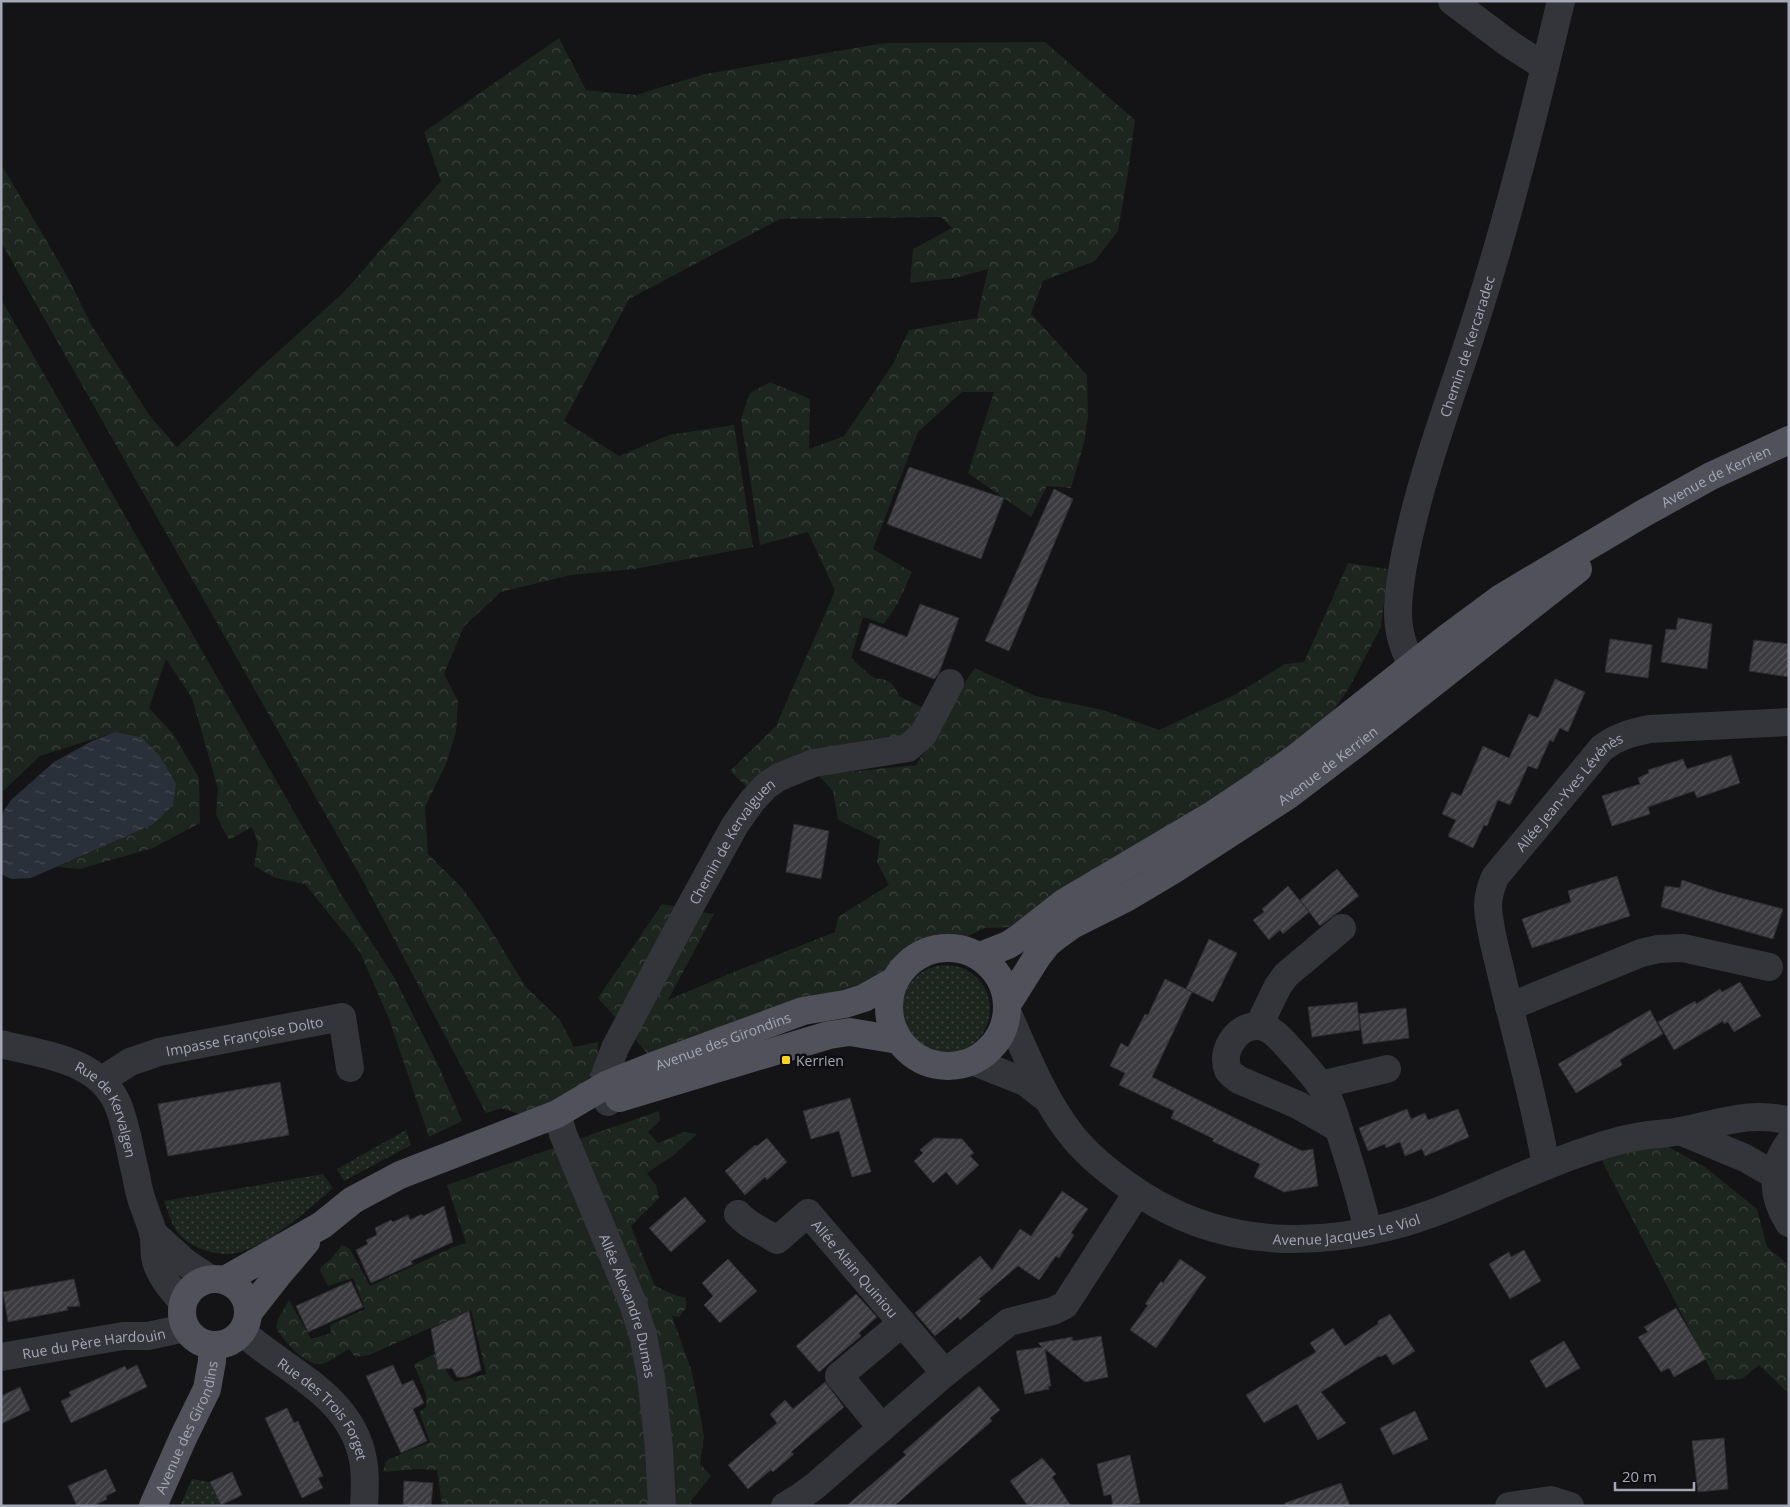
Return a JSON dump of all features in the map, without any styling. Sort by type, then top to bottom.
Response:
[{"type":"main road","name":"Avenue de Kerrien","points":[[980,956],[1008,945],[1065,902],[1214,814],[1259,784],[1297,757],[1502,598],[1644,513],[1711,476],[1789,440]]},
{"type":"main road","name":"Avenue de Kerrien","points":[[1008,1008],[1046,944],[1072,925],[1126,898],[1173,870],[1272,806],[1320,772],[1553,589],[1644,513]]},
{"type":"main road","points":[[941,947],[961,948],[980,956],[994,968],[1003,984],[1008,1008],[1004,1027],[986,1053],[972,1061],[956,1066],[939,1066],[923,1061],[909,1052],[898,1040],[891,1026],[888,1011],[889,996],[894,981],[905,965],[921,953],[941,947]]},
{"type":"main road","name":"Avenue des Girondins","points":[[245,1323],[277,1276],[322,1225],[353,1200],[376,1187],[442,1158],[552,1116],[777,1020],[803,1011],[845,1004],[864,998],[894,981]]},
{"type":"main road","name":"Avenue des Girondins","points":[[607,1093],[829,1035],[850,1032],[898,1040]]},
{"type":"main road","name":"Avenue des Girondins","points":[[217,1280],[322,1225]]},
{"type":"main road","points":[[217,1280],[240,1289],[248,1305],[245,1323],[229,1343],[212,1346],[201,1343],[192,1337],[184,1315],[187,1293],[200,1282],[217,1280]]},
{"type":"main road","name":"Avenue des Girondins","points":[[153,1506],[207,1389],[211,1368],[212,1346]]},
{"type":"street","points":[[1452,1],[1508,43],[1545,67]]},
{"type":"street","name":"Chemin de Kercaradec","points":[[1427,688],[1412,666],[1401,642],[1398,612],[1399,589],[1411,527],[1438,432],[1476,321],[1516,186],[1561,1]]},
{"type":"street","name":"Chemin de Kervalguen","points":[[607,1093],[605,1075],[615,1048],[735,825],[752,801],[766,786],[779,777],[814,763],[908,748],[924,733],[950,684]]},
{"type":"street","name":"Allée Jean-Yves Lévénès","points":[[1546,1166],[1535,1109],[1509,1007],[1490,921],[1488,906],[1490,891],[1495,877],[1602,748],[1613,739],[1628,733],[1649,729],[1789,722]]},
{"type":"street","points":[[1259,1026],[1278,986],[1286,975],[1342,928]]},
{"type":"street","points":[[1509,1007],[1641,953],[1658,949],[1683,948],[1769,966]]},
{"type":"street","name":"Avenue Jacques Le Viol","points":[[1008,1008],[1047,1099],[1070,1134],[1088,1154],[1107,1171],[1157,1205],[1191,1221],[1251,1237],[1309,1239],[1368,1231],[1429,1214],[1582,1152],[1635,1137],[1680,1131],[1731,1119],[1750,1117],[1789,1121]]},
{"type":"street","name":"Impasse Françoise Dolto","points":[[102,1080],[130,1062],[159,1052],[342,1017],[350,1068]]},
{"type":"street","points":[[1338,1128],[1298,1105],[1239,1080],[1228,1071],[1226,1054],[1236,1035],[1248,1027],[1259,1026],[1280,1038],[1320,1084],[1326,1094],[1338,1128],[1360,1192],[1368,1231]]},
{"type":"street","name":"Rue de Kervalgen","points":[[1,1044],[74,1064],[102,1080],[113,1094],[119,1106],[142,1202],[153,1233],[155,1257],[184,1315]]},
{"type":"street","name":"Avenue Jacques Le Viol","points":[[972,1061],[1024,1082],[1047,1099]]},
{"type":"street","points":[[1320,1084],[1387,1069]]},
{"type":"street","name":"Allée Alexandre Dumas","points":[[552,1116],[566,1142],[633,1304],[643,1335],[651,1377],[656,1421],[662,1506]]},
{"type":"street","points":[[1680,1131],[1745,1158],[1776,1176]]},
{"type":"street","points":[[1789,1143],[1778,1164],[1776,1176],[1776,1195],[1781,1210],[1789,1223]]},
{"type":"street","points":[[786,1506],[815,1486],[946,1373],[1009,1322],[1053,1311],[1066,1305],[1137,1193]]},
{"type":"street","name":"Allée Alain Quiniou","points":[[738,1214],[749,1224],[777,1240],[808,1213],[946,1373]]},
{"type":"street","name":"Rue de Kervalgen","points":[[153,1233],[186,1263],[217,1280]]},
{"type":"street","name":"Rue du Père Hardouin","points":[[1,1357],[104,1339],[140,1335],[148,1336],[184,1315]]},
{"type":"street","name":"Rue des Trois Forget","points":[[245,1323],[261,1348],[338,1406],[349,1422],[360,1448],[363,1461],[364,1506]]},
{"type":"street","name":"Allée Alain Quiniou","points":[[882,1428],[839,1376],[902,1323]]},
{"type":"street","points":[[1509,1506],[1550,1500],[1570,1506]]},
{"type":"green space","points":[[559,38],[586,90],[636,95],[705,74],[884,43],[1045,42],[1135,120],[1118,231],[1095,261],[1043,281],[1031,314],[1087,375],[1088,417],[1084,443],[1071,488],[1047,486],[1031,517],[968,473],[994,392],[962,392],[918,432],[873,549],[912,572],[898,603],[884,624],[863,617],[851,658],[870,675],[892,684],[899,696],[940,716],[975,668],[1036,696],[1103,710],[1159,730],[1238,693],[1285,664],[1304,662],[1348,563],[1388,569],[1381,627],[1349,688],[1328,718],[1197,814],[1018,927],[985,928],[960,940],[932,942],[858,985],[693,1036],[647,1053],[598,998],[662,904],[714,914],[668,1000],[835,932],[838,917],[889,885],[877,862],[880,840],[838,820],[833,791],[818,775],[916,765],[930,742],[748,788],[730,771],[776,726],[835,591],[808,532],[760,545],[741,419],[750,393],[770,382],[810,399],[809,449],[844,436],[893,364],[909,330],[977,318],[988,269],[955,278],[910,283],[913,249],[952,228],[941,217],[780,219],[629,299],[564,421],[619,456],[669,435],[734,425],[753,547],[634,569],[571,575],[501,592],[464,626],[444,674],[458,701],[456,732],[446,764],[425,807],[428,854],[462,888],[483,917],[526,987],[560,1020],[574,1047],[598,1042],[597,1070],[579,1088],[559,1102],[519,1114],[501,1108],[486,1113],[362,879],[1,242],[1,164],[66,274],[92,326],[150,416],[177,447],[344,292],[441,181],[424,132]]},
{"type":"green space","points":[[1,299],[341,894],[395,979],[439,1067],[462,1121],[429,1137],[389,1019],[360,952],[305,884],[275,878],[254,866],[258,843],[252,827],[229,840],[216,815],[218,789],[192,698],[166,659],[149,708],[174,735],[199,778],[200,823],[153,848],[80,869],[57,867],[152,825],[141,737],[116,732],[40,756],[1,793]]},
{"type":"green space","points":[[946,965],[963,969],[977,978],[986,992],[990,1009],[986,1026],[977,1040],[963,1049],[946,1053],[929,1049],[915,1040],[906,1026],[902,1009],[906,992],[915,978],[929,969]]},
{"type":"green space","points":[[659,1111],[660,1121],[648,1132],[658,1143],[684,1132],[697,1134],[674,1155],[647,1173],[656,1185],[659,1198],[631,1226],[655,1286],[686,1298],[686,1308],[679,1317],[672,1316],[692,1372],[700,1413],[704,1437],[700,1464],[711,1476],[690,1502],[695,1506],[442,1506],[437,1470],[417,1469],[383,1472],[387,1460],[430,1442],[419,1412],[426,1407],[426,1395],[414,1364],[435,1354],[454,1382],[486,1374],[471,1310],[369,1355],[355,1357],[349,1349],[331,1360],[315,1364],[295,1351],[276,1328],[278,1319],[289,1300],[311,1339],[331,1333],[330,1325],[365,1309],[353,1278],[328,1286],[320,1271],[321,1267],[330,1260],[342,1245],[350,1249],[370,1286],[451,1248],[466,1243],[447,1185]]},
{"type":"green space","points":[[406,1130],[411,1145],[344,1181],[337,1169]]},
{"type":"green space","points":[[1663,1144],[1705,1167],[1757,1209],[1767,1247],[1789,1265],[1789,1394],[1759,1365],[1742,1379],[1716,1380],[1601,1159]]},
{"type":"green space","points":[[323,1174],[333,1188],[311,1207],[271,1237],[243,1251],[230,1254],[220,1254],[204,1250],[183,1238],[173,1226],[164,1201]]},
{"type":"green space","points":[[192,1479],[210,1482],[221,1506],[180,1506]]},
{"type":"water","points":[[115,732],[141,737],[160,756],[176,784],[173,805],[152,825],[31,878],[11,879],[1,874],[1,815],[11,800],[54,762],[92,741]]},
{"type":"building","points":[[909,467],[1004,498],[981,559],[887,524]]},
{"type":"building","points":[[1054,489],[1073,499],[1009,651],[985,641]]},
{"type":"building","points":[[920,604],[959,618],[939,673],[934,679],[860,650],[870,623],[907,637]]},
{"type":"building","points":[[1678,618],[1712,624],[1707,669],[1661,662],[1666,629],[1676,630]]},
{"type":"building","points":[[1610,639],[1652,645],[1648,678],[1605,672]]},
{"type":"building","points":[[1754,640],[1789,644],[1789,677],[1749,671]]},
{"type":"building","points":[[1555,679],[1585,692],[1568,732],[1560,728],[1553,742],[1550,740],[1537,769],[1528,766],[1510,805],[1498,800],[1487,826],[1484,825],[1473,848],[1448,836],[1456,820],[1442,814],[1452,792],[1461,796],[1483,746],[1509,758],[1529,714],[1538,718]]},
{"type":"building","points":[[1731,755],[1740,783],[1697,798],[1694,791],[1648,807],[1650,814],[1612,826],[1602,796],[1640,784],[1638,778],[1649,773],[1648,770],[1683,759],[1687,769]]},
{"type":"building","points":[[794,824],[829,831],[821,879],[786,872]]},
{"type":"building","points":[[1337,869],[1359,896],[1320,926],[1300,900]]},
{"type":"building","points":[[1617,876],[1630,916],[1532,948],[1522,919],[1571,902],[1568,891]]},
{"type":"building","points":[[1682,880],[1718,892],[1783,909],[1773,939],[1661,907],[1665,886],[1680,888]]},
{"type":"building","points":[[1288,886],[1309,912],[1283,934],[1280,930],[1269,940],[1253,920],[1264,912],[1262,909]]},
{"type":"building","points":[[1209,939],[1237,953],[1213,1002],[1186,989]]},
{"type":"building","points":[[1165,979],[1192,992],[1152,1077],[1302,1151],[1313,1149],[1318,1186],[1284,1192],[1254,1177],[1260,1164],[1212,1141],[1214,1139],[1171,1118],[1174,1111],[1119,1085],[1125,1073],[1110,1066],[1121,1043],[1128,1047],[1145,1014],[1148,1015]]},
{"type":"building","points":[[1740,982],[1761,1016],[1734,1032],[1728,1022],[1724,1024],[1723,1021],[1674,1050],[1658,1022],[1695,1001],[1696,1004],[1720,989],[1722,992]]},
{"type":"building","points":[[1357,1002],[1360,1030],[1312,1037],[1308,1007]]},
{"type":"building","points":[[1406,1008],[1409,1038],[1363,1044],[1359,1014]]},
{"type":"building","points":[[1650,1010],[1663,1034],[1620,1060],[1622,1065],[1576,1093],[1558,1064]]},
{"type":"building","points":[[280,1082],[289,1135],[168,1156],[158,1104]]},
{"type":"building","points":[[850,1098],[871,1172],[852,1177],[839,1131],[811,1139],[803,1111]]},
{"type":"building","points":[[1407,1109],[1411,1119],[1425,1113],[1428,1120],[1458,1109],[1469,1137],[1425,1156],[1422,1149],[1405,1156],[1400,1142],[1386,1148],[1385,1144],[1368,1151],[1359,1128]]},
{"type":"building","points":[[767,1138],[787,1162],[767,1180],[765,1177],[745,1195],[725,1171],[755,1145],[757,1146]]},
{"type":"building","points":[[934,1138],[962,1139],[974,1153],[970,1156],[979,1165],[957,1185],[946,1172],[933,1183],[914,1161],[923,1153],[920,1150]]},
{"type":"building","points":[[1062,1191],[1088,1209],[1071,1233],[1074,1235],[1059,1258],[1056,1256],[1039,1280],[1018,1266],[979,1299],[981,1301],[960,1320],[958,1317],[935,1336],[915,1313],[980,1256],[992,1270],[1020,1229],[1031,1236]]},
{"type":"building","points":[[685,1197],[706,1221],[671,1252],[649,1228]]},
{"type":"building","points":[[444,1206],[453,1242],[411,1261],[413,1264],[371,1283],[356,1250],[368,1244],[366,1240],[377,1235],[375,1228],[391,1220],[393,1222],[408,1215],[410,1220],[422,1214],[423,1216]]},
{"type":"building","points":[[1524,1250],[1541,1281],[1510,1299],[1489,1264],[1509,1252],[1511,1257]]},
{"type":"building","points":[[728,1259],[757,1291],[720,1323],[704,1305],[713,1296],[702,1283]]},
{"type":"building","points":[[1180,1259],[1206,1277],[1156,1348],[1130,1330],[1148,1305],[1145,1304],[1161,1281],[1163,1283]]},
{"type":"building","points":[[74,1279],[80,1306],[67,1307],[68,1310],[8,1322],[3,1292]]},
{"type":"building","points":[[351,1281],[363,1307],[308,1332],[296,1306]]},
{"type":"building","points":[[856,1294],[877,1317],[859,1333],[861,1336],[819,1372],[796,1346]]},
{"type":"building","points":[[1676,1308],[1706,1359],[1674,1377],[1669,1368],[1661,1372],[1638,1337],[1648,1332],[1644,1327]]},
{"type":"building","points":[[469,1311],[481,1370],[466,1377],[457,1377],[452,1368],[438,1370],[431,1329]]},
{"type":"building","points":[[1390,1314],[1415,1351],[1393,1365],[1386,1354],[1379,1356],[1321,1392],[1346,1423],[1318,1440],[1297,1404],[1264,1423],[1246,1395],[1316,1352],[1310,1343],[1333,1328],[1345,1346]]},
{"type":"building","points":[[1101,1336],[1108,1377],[1085,1382],[1045,1349],[1051,1386],[1048,1386],[1049,1389],[1025,1394],[1016,1351],[1042,1347],[1038,1343],[1072,1337],[1073,1341]]},
{"type":"building","points":[[1564,1341],[1580,1368],[1546,1388],[1530,1361]]},
{"type":"building","points":[[137,1365],[147,1387],[71,1423],[61,1401],[71,1396],[69,1392],[125,1366],[127,1370]]},
{"type":"building","points":[[393,1365],[402,1385],[413,1380],[424,1403],[413,1409],[427,1441],[401,1453],[366,1376]]},
{"type":"building","points":[[825,1382],[844,1407],[791,1452],[794,1454],[773,1472],[771,1470],[748,1489],[728,1465],[777,1423],[770,1414],[785,1400],[793,1409]]},
{"type":"building","points":[[979,1386],[1000,1410],[990,1418],[992,1421],[894,1506],[846,1506],[906,1455],[903,1452]]},
{"type":"building","points":[[20,1387],[30,1410],[1,1424],[1,1396]]},
{"type":"building","points":[[287,1408],[294,1423],[298,1421],[323,1476],[318,1478],[323,1488],[302,1498],[265,1418]]},
{"type":"building","points":[[1415,1411],[1428,1439],[1393,1455],[1380,1428]]},
{"type":"building","points":[[1724,1438],[1728,1489],[1698,1492],[1692,1441]]},
{"type":"building","points":[[1130,1455],[1140,1503],[1113,1506],[1111,1494],[1104,1496],[1097,1464]]},
{"type":"building","points":[[1042,1458],[1056,1474],[1052,1477],[1071,1506],[1028,1506],[1010,1481]]},
{"type":"building","points":[[106,1469],[116,1491],[106,1496],[107,1499],[94,1506],[77,1506],[68,1486]]},
{"type":"building","points":[[232,1472],[242,1495],[221,1505],[210,1482]]},
{"type":"building","points":[[404,1481],[433,1483],[431,1506],[403,1506]]},
{"type":"building","points":[[1341,1483],[1350,1506],[1285,1506],[1285,1503]]},
{"type":"place","name":"Kerrien","points":[[786,1060]]}]
